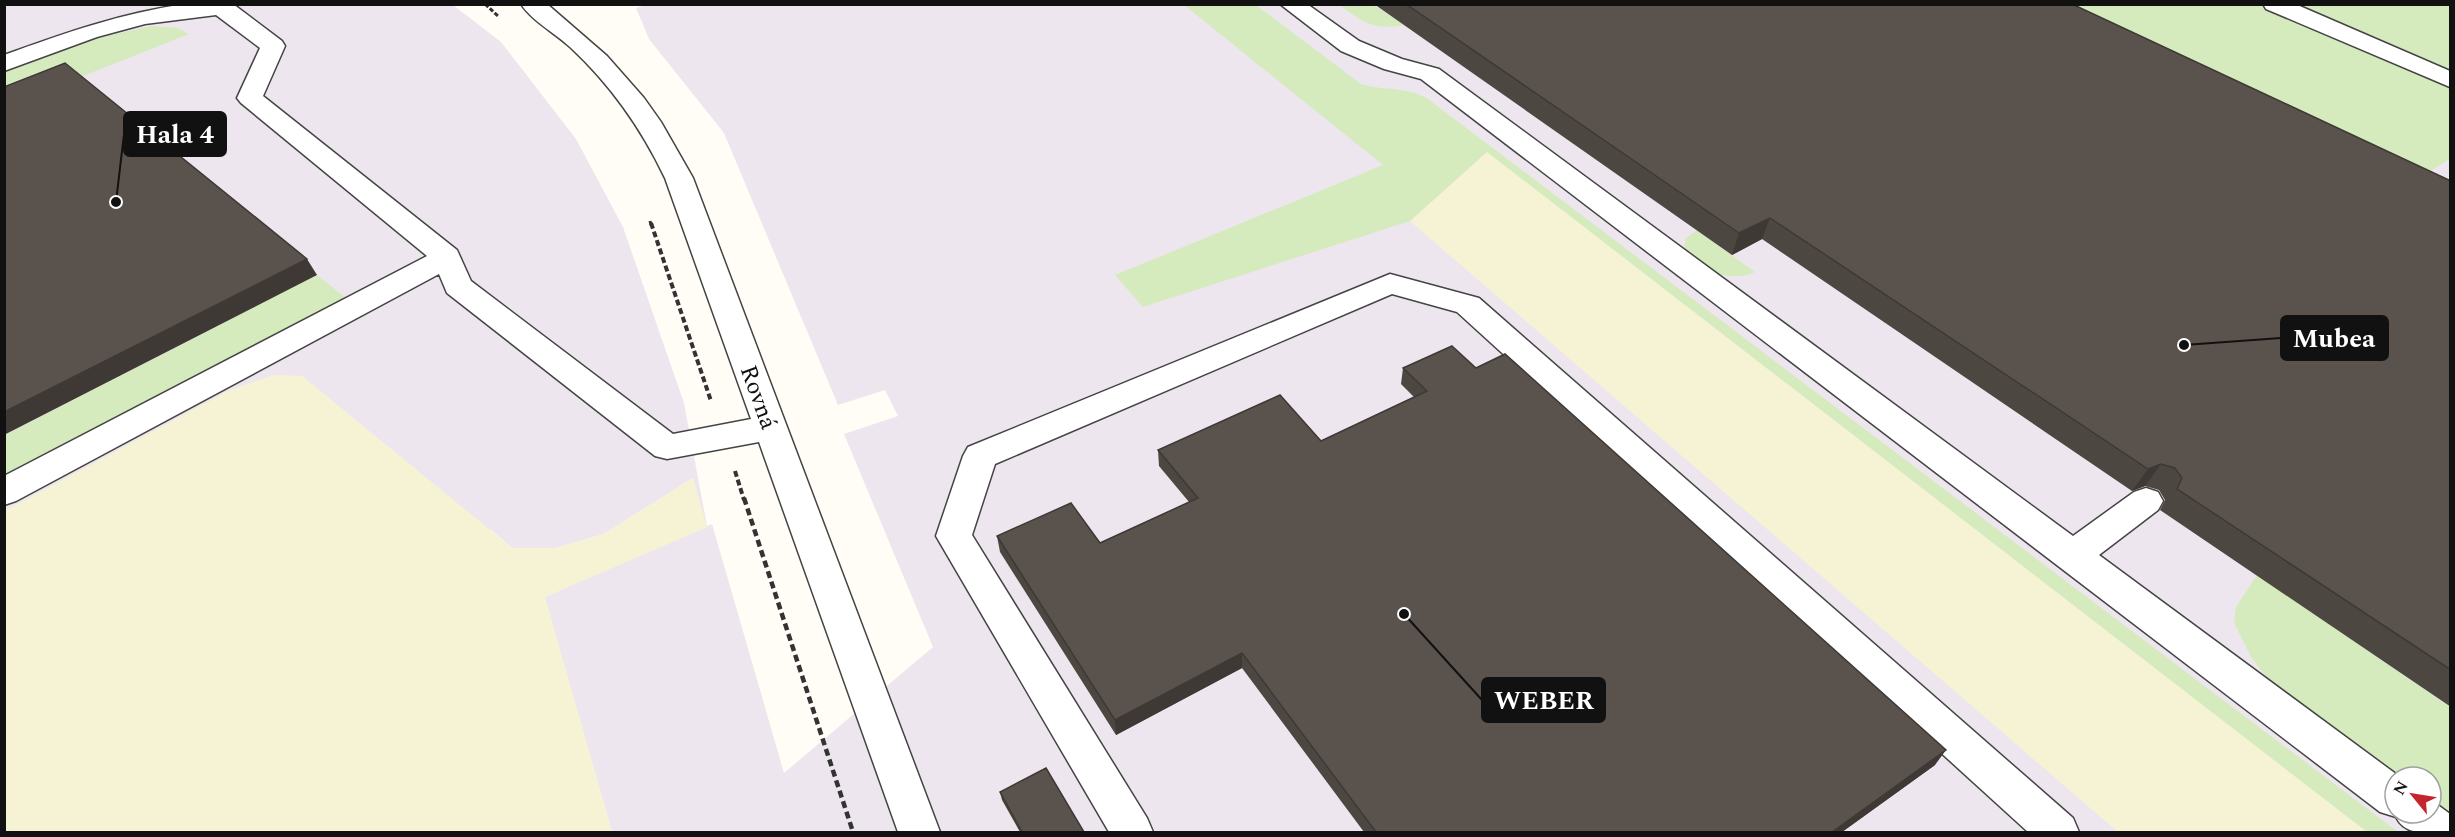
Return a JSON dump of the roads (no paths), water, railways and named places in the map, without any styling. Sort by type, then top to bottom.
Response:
[{"type":"street","points":[[1291,4],[1350,46],[1393,63],[1430,74],[2383,789]]},
{"type":"street","points":[[2274,4],[2451,80]]},
{"type":"street","points":[[4,64],[157,9],[225,6],[273,46],[250,98],[447,257],[458,286],[667,447],[724,438],[770,427]]},
{"type":"street","name":"Rovná","points":[[549,8],[636,101],[667,151],[680,178],[919,832]]},
{"type":"street","points":[[4,492],[447,257]]},
{"type":"street","points":[[1132,832],[954,536],[980,456],[1390,284],[1468,305],[2047,829]]},
{"type":"street","points":[[2072,556],[2146,501]]},
{"type":"place","name":"Hala 4","points":[[116,202]]},
{"type":"place","name":"Mubea","points":[[2184,345]]},
{"type":"place","name":"WEBER","points":[[1404,614]]}]
